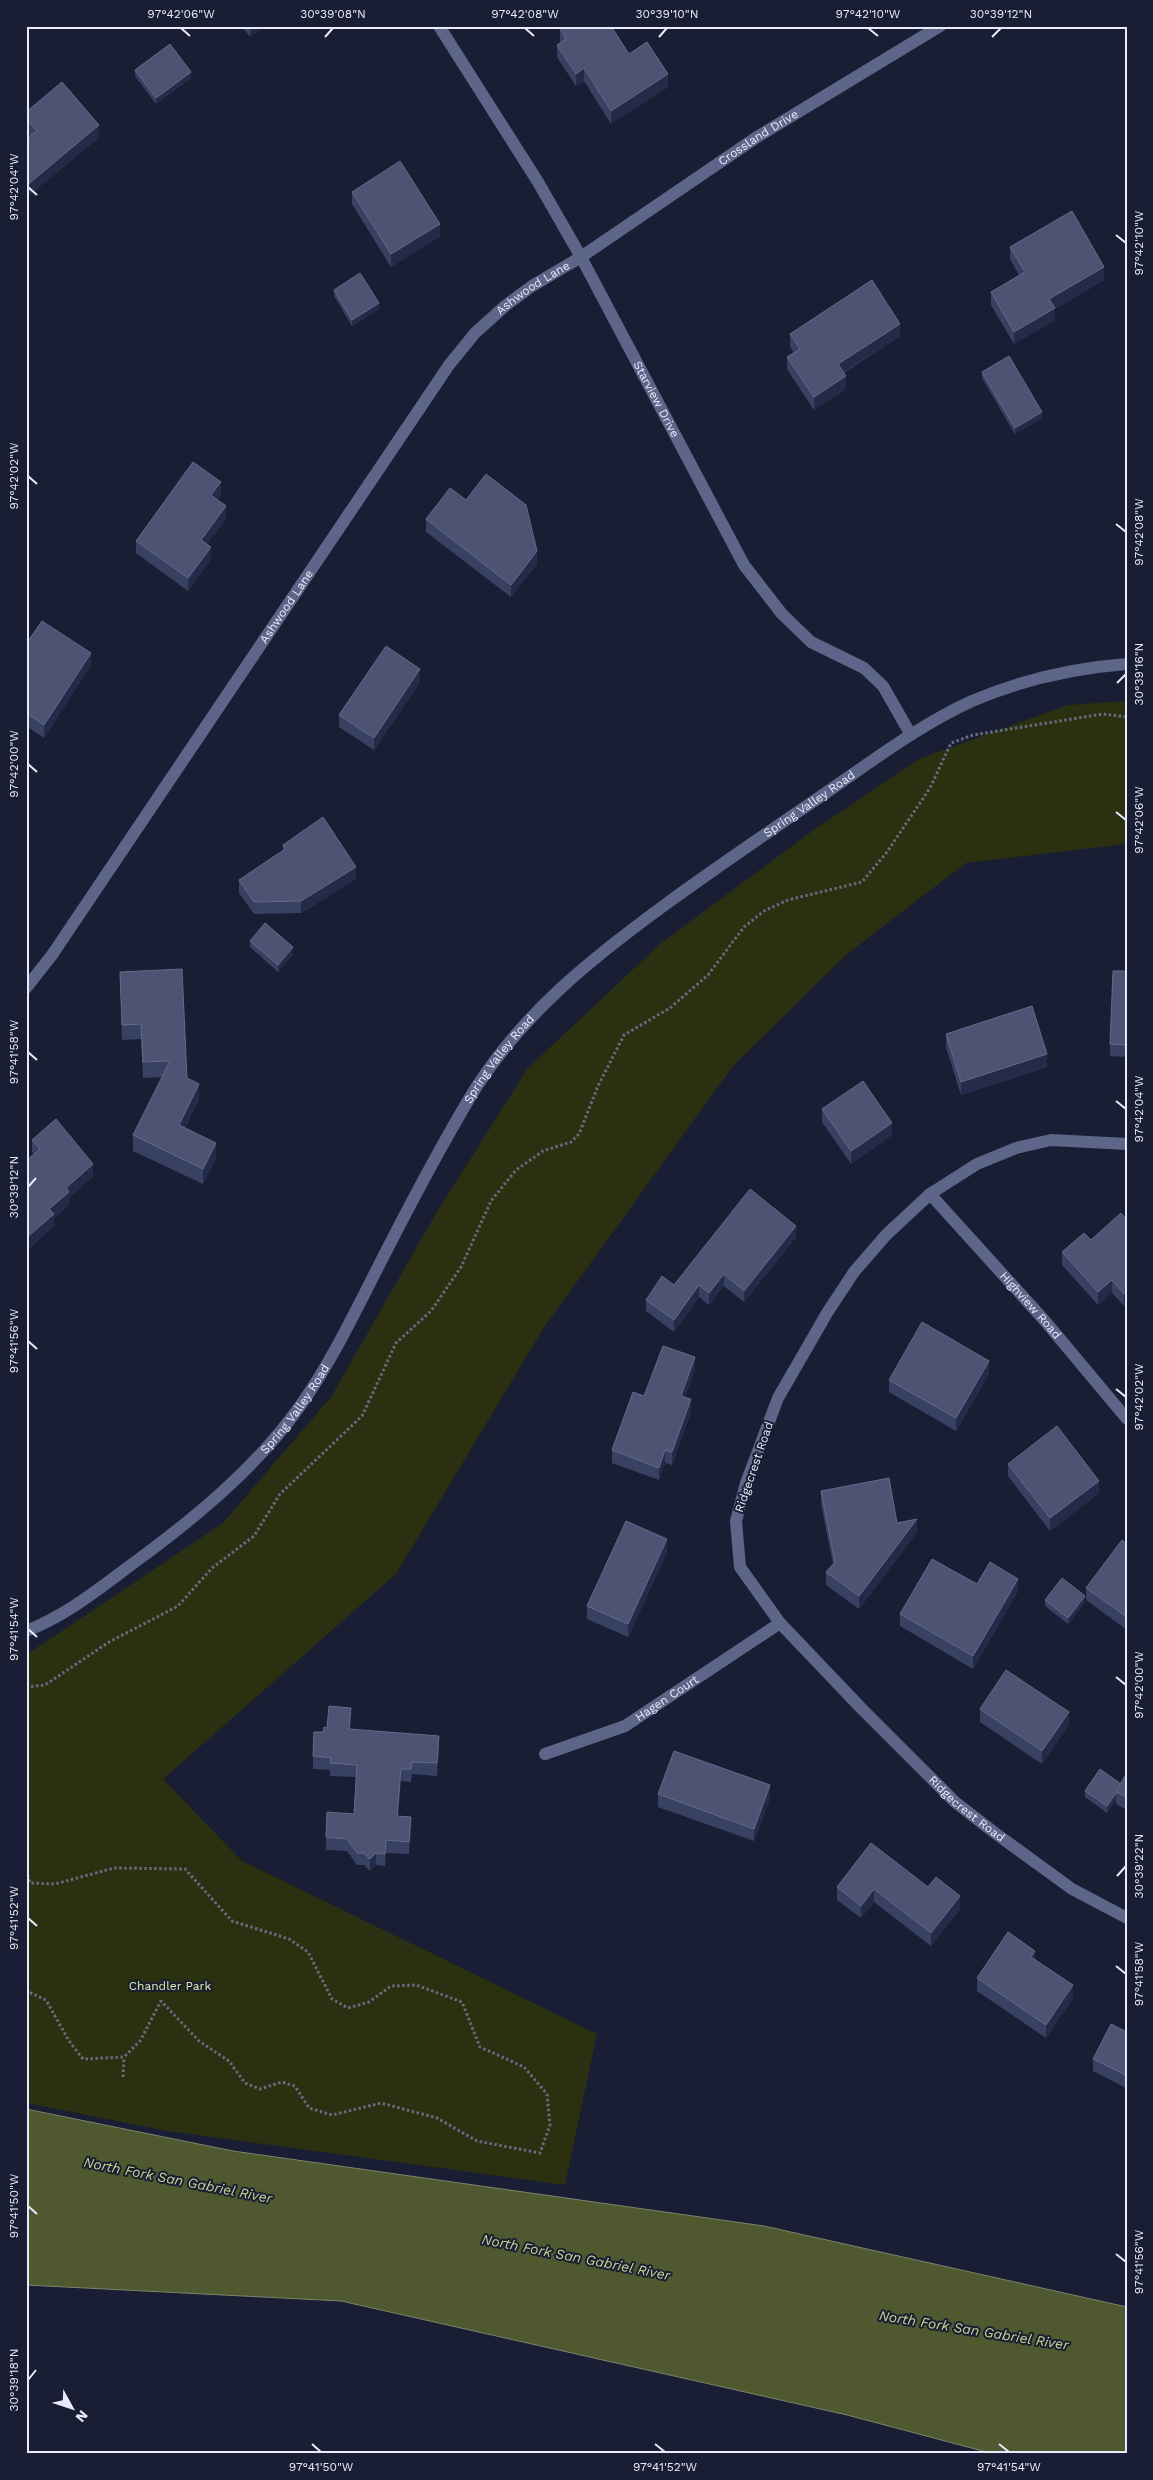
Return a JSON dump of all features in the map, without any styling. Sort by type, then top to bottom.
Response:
[{"type":"street","name":"Starview Drive","points":[[439,26],[538,182],[581,257],[744,564],[782,614],[811,642],[864,668],[883,686],[911,735]]},
{"type":"street","name":"Crossland Drive","points":[[581,257],[757,137],[940,26]]},
{"type":"street","name":"Ashwood Lane","points":[[26,988],[63,939],[450,365],[475,334],[505,306],[532,286],[581,257]]},
{"type":"street","name":"Spring Valley Road","points":[[26,1631],[38,1627],[85,1599],[160,1544],[231,1482],[281,1430],[320,1377],[398,1227],[477,1087],[504,1048],[536,1011],[570,978],[607,947],[720,864],[911,735],[972,701],[1015,685],[1058,673],[1127,664]]},
{"type":"street","name":"Ridgecrest Road","points":[[1127,1144],[1051,1140],[1016,1148],[977,1164],[930,1194],[886,1235],[854,1272],[827,1313],[778,1398],[746,1483],[736,1521],[740,1567],[780,1623],[861,1708],[955,1802],[1072,1889],[1127,1918]]},
{"type":"street","name":"Highview Road","points":[[930,1194],[1045,1321],[1127,1419]]},
{"type":"street","name":"Hagen Court","points":[[545,1754],[625,1726],[780,1623]]},
{"type":"path","points":[[26,1686],[45,1685],[109,1642],[178,1606],[212,1568],[254,1536],[280,1494],[362,1416],[396,1342],[431,1311],[461,1267],[491,1201],[516,1170],[543,1150],[571,1142],[579,1134],[598,1086],[624,1035],[670,1008],[700,981],[744,927],[764,911],[788,900],[862,882],[887,852],[930,788],[951,743],[973,735],[1103,714],[1127,718]]},
{"type":"path","points":[[26,1886],[30,1883],[55,1884],[114,1868],[185,1870],[232,1920],[289,1939],[308,1952],[332,1999],[348,2008],[369,2002],[391,1986],[416,1985],[462,2002],[480,2047],[524,2067],[547,2094],[550,2125],[540,2153],[477,2141],[437,2118],[381,2103],[332,2115],[309,2108],[295,2086],[282,2082],[260,2089],[245,2083],[229,2061],[199,2041],[161,2001],[140,2041],[124,2057],[123,2077]]},
{"type":"path","points":[[26,1870],[30,1883]]},
{"type":"path","points":[[26,1994],[31,1993],[46,2000],[69,2042],[82,2059],[124,2057]]},
{"type":"green space","name":"Chandler Park","points":[[1127,701],[1127,844],[966,863],[847,954],[733,1066],[543,1329],[396,1574],[163,1779],[242,1861],[597,2034],[565,2185],[167,2131],[26,2103],[26,1655],[223,1523],[331,1397],[435,1215],[527,1069],[660,944],[815,829],[919,759],[1068,705]]},
{"type":"water","name":"North Fork San Gabriel River","points":[[26,2109],[233,2151],[764,2226],[1127,2307],[1127,2454],[994,2454],[847,2415],[341,2301],[26,2285]]},
{"type":"building","points":[[564,26],[611,26],[629,54],[647,42],[668,74],[611,111],[584,68],[576,74],[557,45],[566,39],[560,29]]},
{"type":"building","points":[[170,44],[191,72],[156,98],[135,70]]},
{"type":"building","points":[[62,82],[99,125],[26,186],[26,139],[37,131],[26,119],[26,112]]},
{"type":"building","points":[[400,161],[440,224],[391,254],[352,192]]},
{"type":"building","points":[[1072,211],[1104,267],[1049,299],[1055,308],[1014,332],[991,292],[1025,272],[1010,247]]},
{"type":"building","points":[[360,273],[379,303],[352,320],[334,290]]},
{"type":"building","points":[[872,280],[900,324],[838,364],[846,376],[814,397],[787,357],[800,349],[790,334]]},
{"type":"building","points":[[1009,356],[1042,412],[1015,428],[982,372]]},
{"type":"building","points":[[193,462],[221,482],[211,495],[226,506],[201,540],[211,547],[188,578],[136,541]]},
{"type":"building","points":[[486,474],[526,505],[537,551],[511,585],[426,519],[450,488],[466,500]]},
{"type":"building","points":[[42,621],[91,653],[44,725],[26,713],[26,644]]},
{"type":"building","points":[[386,646],[420,669],[374,738],[339,715]]},
{"type":"building","points":[[323,817],[356,867],[301,901],[254,902],[239,880],[285,849],[283,845]]},
{"type":"building","points":[[265,923],[293,947],[278,965],[250,941]]},
{"type":"building","points":[[182,969],[187,1078],[199,1084],[179,1125],[216,1143],[203,1169],[133,1135],[170,1061],[143,1062],[141,1024],[122,1025],[120,972]]},
{"type":"building","points":[[1113,971],[1127,971],[1127,1045],[1110,1044]]},
{"type":"building","points":[[1032,1006],[1047,1054],[961,1082],[946,1034]]},
{"type":"building","points":[[863,1081],[892,1123],[851,1151],[822,1109]]},
{"type":"building","points":[[56,1119],[93,1164],[66,1188],[69,1192],[49,1209],[54,1214],[26,1238],[26,1161],[40,1149],[32,1140]]},
{"type":"building","points":[[750,1189],[796,1226],[744,1291],[724,1274],[709,1293],[699,1285],[674,1320],[646,1300],[662,1276],[674,1285]]},
{"type":"building","points":[[1121,1213],[1127,1220],[1127,1291],[1124,1294],[1112,1280],[1098,1292],[1062,1252],[1084,1233],[1091,1240]]},
{"type":"building","points":[[922,1322],[989,1361],[956,1418],[889,1380]]},
{"type":"building","points":[[663,1346],[695,1357],[681,1396],[691,1399],[672,1452],[665,1450],[659,1468],[612,1450],[633,1392],[644,1396]]},
{"type":"building","points":[[1057,1426],[1099,1481],[1050,1518],[1008,1464]]},
{"type":"building","points":[[889,1478],[897,1523],[917,1519],[859,1596],[826,1572],[835,1562],[821,1491]]},
{"type":"building","points":[[626,1521],[667,1539],[628,1624],[587,1606]]},
{"type":"building","points":[[1122,1540],[1127,1544],[1127,1617],[1086,1588]]},
{"type":"building","points":[[932,1559],[977,1584],[990,1562],[1018,1579],[973,1656],[900,1614]]},
{"type":"building","points":[[1062,1578],[1085,1596],[1068,1618],[1045,1600]]},
{"type":"building","points":[[1006,1670],[1069,1712],[1042,1751],[980,1709]]},
{"type":"building","points":[[329,1706],[351,1708],[349,1729],[439,1736],[437,1763],[412,1762],[411,1769],[401,1769],[397,1816],[411,1817],[409,1842],[386,1840],[385,1854],[376,1853],[370,1859],[364,1853],[357,1853],[347,1839],[326,1837],[327,1812],[354,1814],[357,1765],[330,1763],[331,1758],[313,1756],[314,1732],[323,1732],[324,1727],[327,1728]]},
{"type":"building","points":[[674,1751],[770,1785],[754,1829],[658,1794]]},
{"type":"building","points":[[1100,1769],[1121,1784],[1107,1806],[1085,1791]]},
{"type":"building","points":[[1127,1772],[1127,1797],[1116,1792]]},
{"type":"building","points":[[871,1843],[928,1887],[936,1877],[960,1896],[931,1933],[874,1889],[861,1906],[837,1887]]},
{"type":"building","points":[[1008,1932],[1035,1951],[1031,1957],[1073,1985],[1046,2025],[977,1978]]},
{"type":"building","points":[[1111,2024],[1127,2032],[1127,2079],[1124,2074],[1093,2059]]}]
